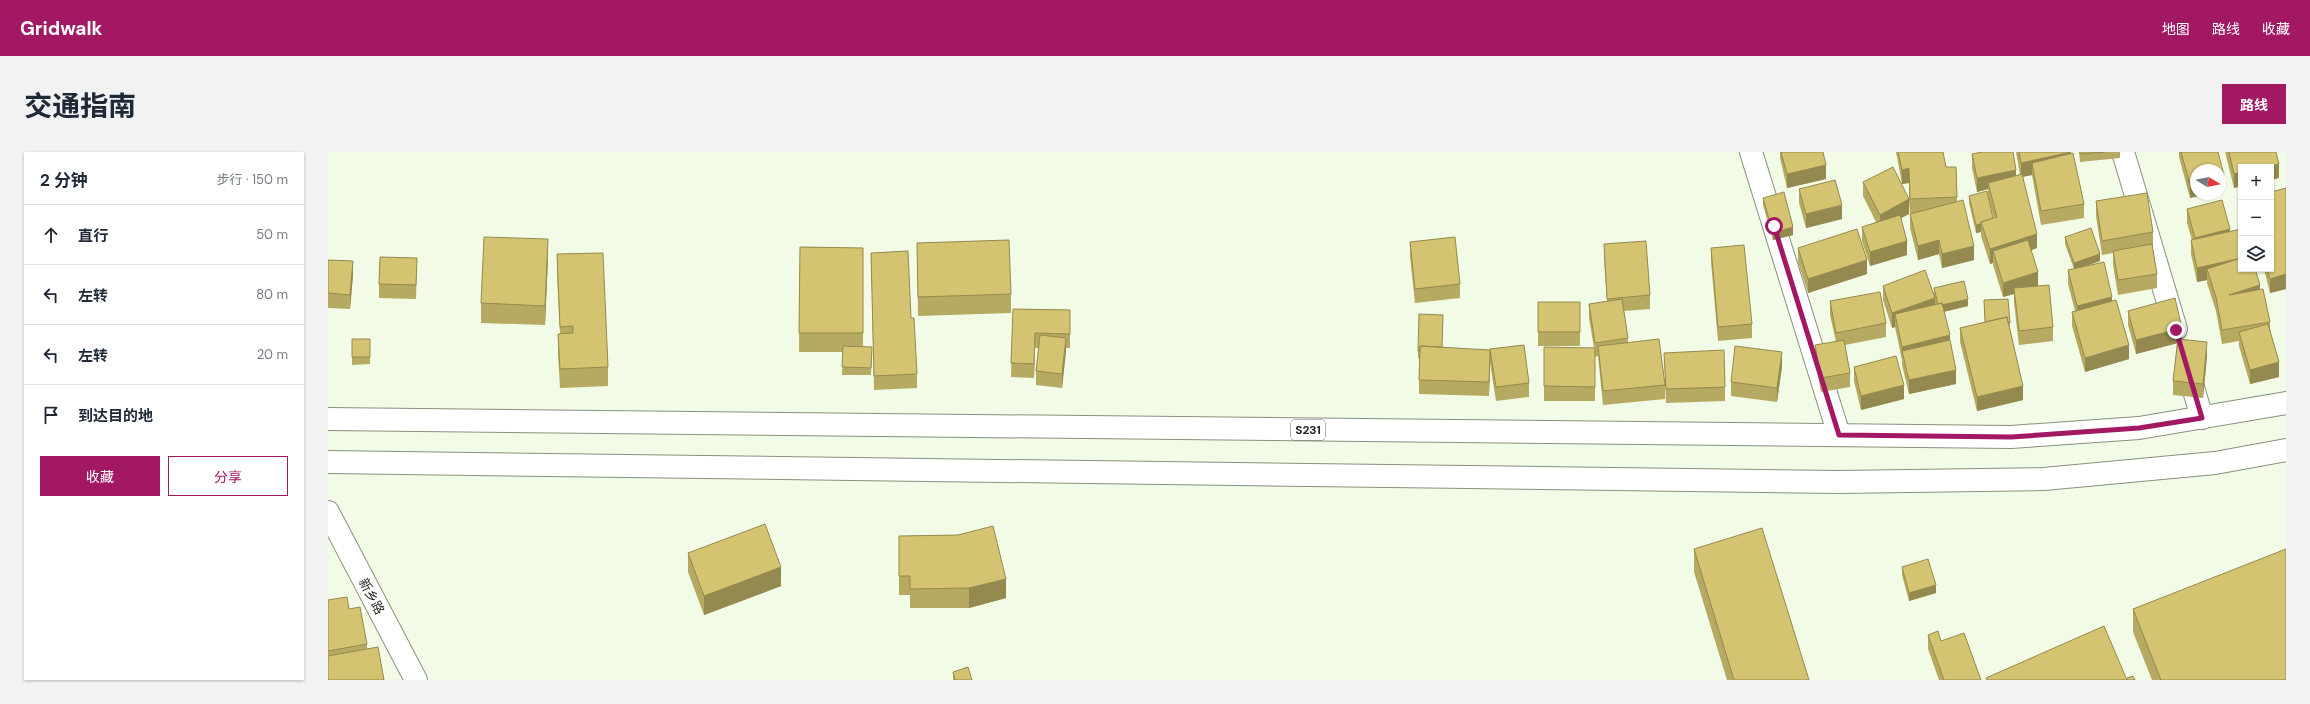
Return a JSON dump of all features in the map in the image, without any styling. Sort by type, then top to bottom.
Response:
[{"type":"main road","points":[[1751,152],[1839,435]]},
{"type":"main road","points":[[2123,152],[2202,418]]},
{"type":"main road","name":"S231","points":[[328,419],[2011,437],[2139,428],[2286,403]]},
{"type":"main road","points":[[328,462],[1839,482],[2044,479],[2215,463],[2286,450]]},
{"type":"main road","name":"新乡路","points":[[328,512],[416,680]]},
{"type":"building","points":[[1781,152],[1823,152],[1826,165],[1787,174]]},
{"type":"building","points":[[1898,152],[1943,152],[1946,167],[1956,167],[1957,197],[1910,199],[1909,168],[1902,170]]},
{"type":"building","points":[[1982,152],[2013,152],[2016,170],[1977,178],[1972,154]]},
{"type":"building","points":[[2019,152],[2071,152],[2021,163]]},
{"type":"building","points":[[2080,152],[2105,152],[2080,154]]},
{"type":"building","points":[[2181,152],[2218,152],[2221,164],[2190,164],[2190,184]]},
{"type":"building","points":[[2229,152],[2276,152],[2279,164],[2238,164],[2238,173],[2234,174]]},
{"type":"building","points":[[2073,153],[2084,204],[2041,211],[2032,163]]},
{"type":"building","points":[[1893,167],[1909,199],[1880,215],[1863,182]]},
{"type":"building","points":[[2022,174],[2037,234],[1990,249],[1981,222],[1997,217],[1988,183]]},
{"type":"building","points":[[1835,180],[1842,205],[1806,214],[1799,189]]},
{"type":"building","points":[[2286,188],[2286,274],[2270,279],[2268,272],[2274,272],[2274,191]]},
{"type":"building","points":[[1987,191],[1993,218],[1976,225],[1969,196]]},
{"type":"building","points":[[1784,192],[1793,227],[1773,233],[1763,198]]},
{"type":"building","points":[[2147,193],[2153,232],[2102,241],[2096,201]]},
{"type":"building","points":[[1963,200],[1974,246],[1942,254],[1939,240],[1918,246],[1910,214]]},
{"type":"building","points":[[2222,200],[2230,229],[2195,238],[2187,209]]},
{"type":"building","points":[[1900,215],[1907,241],[1870,252],[1862,227]]},
{"type":"building","points":[[2091,228],[2100,254],[2074,263],[2065,237]]},
{"type":"building","points":[[1857,229],[1867,260],[1808,279],[1798,248]]},
{"type":"building","points":[[2238,230],[2238,259],[2197,268],[2191,240]]},
{"type":"building","points":[[484,237],[548,239],[545,306],[481,303]]},
{"type":"building","points":[[1455,237],[1460,284],[1415,289],[1410,242]]},
{"type":"building","points":[[1009,240],[1011,294],[918,297],[917,243]]},
{"type":"building","points":[[2028,240],[2038,272],[2003,283],[1993,251]]},
{"type":"building","points":[[1646,241],[1650,295],[1607,299],[1604,244]]},
{"type":"building","points":[[2152,244],[2157,274],[2118,280],[2113,251]]},
{"type":"building","points":[[1744,245],[1752,324],[1718,327],[1711,248]]},
{"type":"building","points":[[800,247],[863,248],[863,333],[799,333]]},
{"type":"building","points":[[908,251],[911,318],[914,318],[917,374],[874,376],[871,253]]},
{"type":"building","points":[[603,253],[608,367],[560,369],[558,334],[573,333],[573,326],[560,327],[557,254]]},
{"type":"building","points":[[380,257],[417,258],[416,285],[379,284]]},
{"type":"building","points":[[2238,259],[2238,272],[2256,272],[2260,285],[2229,295],[2263,289],[2270,322],[2222,330],[2216,297],[2207,269]]},
{"type":"building","points":[[328,260],[353,261],[350,295],[328,293]]},
{"type":"building","points":[[2104,262],[2112,297],[2077,306],[2068,270]]},
{"type":"building","points":[[1925,270],[1935,298],[1892,313],[1883,286]]},
{"type":"building","points":[[1964,281],[1968,299],[1942,305],[1942,303],[1938,304],[1934,288]]},
{"type":"building","points":[[2049,285],[2053,327],[2019,331],[2014,288]]},
{"type":"building","points":[[1880,292],[1886,323],[1836,333],[1830,301]]},
{"type":"building","points":[[2175,298],[2182,328],[2136,340],[2128,311]]},
{"type":"building","points":[[1622,299],[1628,338],[1595,343],[1589,304]]},
{"type":"building","points":[[2008,299],[2010,323],[2008,323],[2007,317],[1985,322],[1984,300]]},
{"type":"building","points":[[2116,300],[2129,345],[2085,358],[2072,312]]},
{"type":"building","points":[[1538,302],[1580,302],[1580,332],[1538,332]]},
{"type":"building","points":[[1942,303],[1950,335],[1902,347],[1895,314]]},
{"type":"building","points":[[1013,309],[1070,310],[1070,334],[1035,333],[1034,364],[1011,363]]},
{"type":"building","points":[[1419,314],[1443,315],[1442,347],[1420,346],[1420,351],[1418,351]]},
{"type":"building","points":[[2007,317],[2023,386],[1977,397],[1960,328]]},
{"type":"building","points":[[2268,324],[2279,362],[2250,370],[2239,332]]},
{"type":"building","points":[[1040,335],[1066,338],[1062,374],[1036,371]]},
{"type":"building","points":[[352,339],[370,339],[370,357],[352,357]]},
{"type":"building","points":[[1659,339],[1665,385],[1603,391],[1598,346]]},
{"type":"building","points":[[2178,339],[2207,342],[2203,384],[2173,381]]},
{"type":"building","points":[[1844,340],[1850,373],[1821,378],[1815,345]]},
{"type":"building","points":[[1950,340],[1956,370],[1909,380],[1902,351]]},
{"type":"building","points":[[1524,345],[1529,383],[1496,387],[1490,349]]},
{"type":"building","points":[[843,346],[872,347],[871,368],[842,367]]},
{"type":"building","points":[[1420,346],[1490,350],[1489,382],[1419,380]]},
{"type":"building","points":[[1735,346],[1782,352],[1777,388],[1731,382]]},
{"type":"building","points":[[1544,347],[1595,348],[1595,387],[1544,386]]},
{"type":"building","points":[[1724,350],[1725,387],[1666,389],[1664,353]]},
{"type":"building","points":[[1896,356],[1904,385],[1861,396],[1854,367]]},
{"type":"building","points":[[765,524],[781,567],[704,596],[688,553]]},
{"type":"building","points":[[993,526],[1006,579],[969,588],[910,589],[910,576],[899,576],[899,536],[958,535]]},
{"type":"building","points":[[1762,528],[1809,680],[1734,680],[1694,549]]},
{"type":"building","points":[[2286,549],[2286,680],[2161,680],[2133,609]]},
{"type":"building","points":[[1928,559],[1936,585],[1909,593],[1902,567]]},
{"type":"building","points":[[347,597],[349,609],[360,607],[367,644],[328,651],[328,600]]},
{"type":"building","points":[[2104,626],[2127,680],[1987,680],[1986,678]]},
{"type":"building","points":[[1938,631],[1941,641],[1964,633],[1981,680],[1944,680],[1928,635]]},
{"type":"building","points":[[378,647],[384,680],[328,680],[328,656]]},
{"type":"building","points":[[968,667],[972,680],[955,680],[953,672]]},
{"type":"building","points":[[2133,676],[2135,680],[2127,680],[2127,678]]},
{"type":"route","points":[[1774,226],[1839,435],[2011,437],[2139,428],[2202,418],[2176,330]]}]
